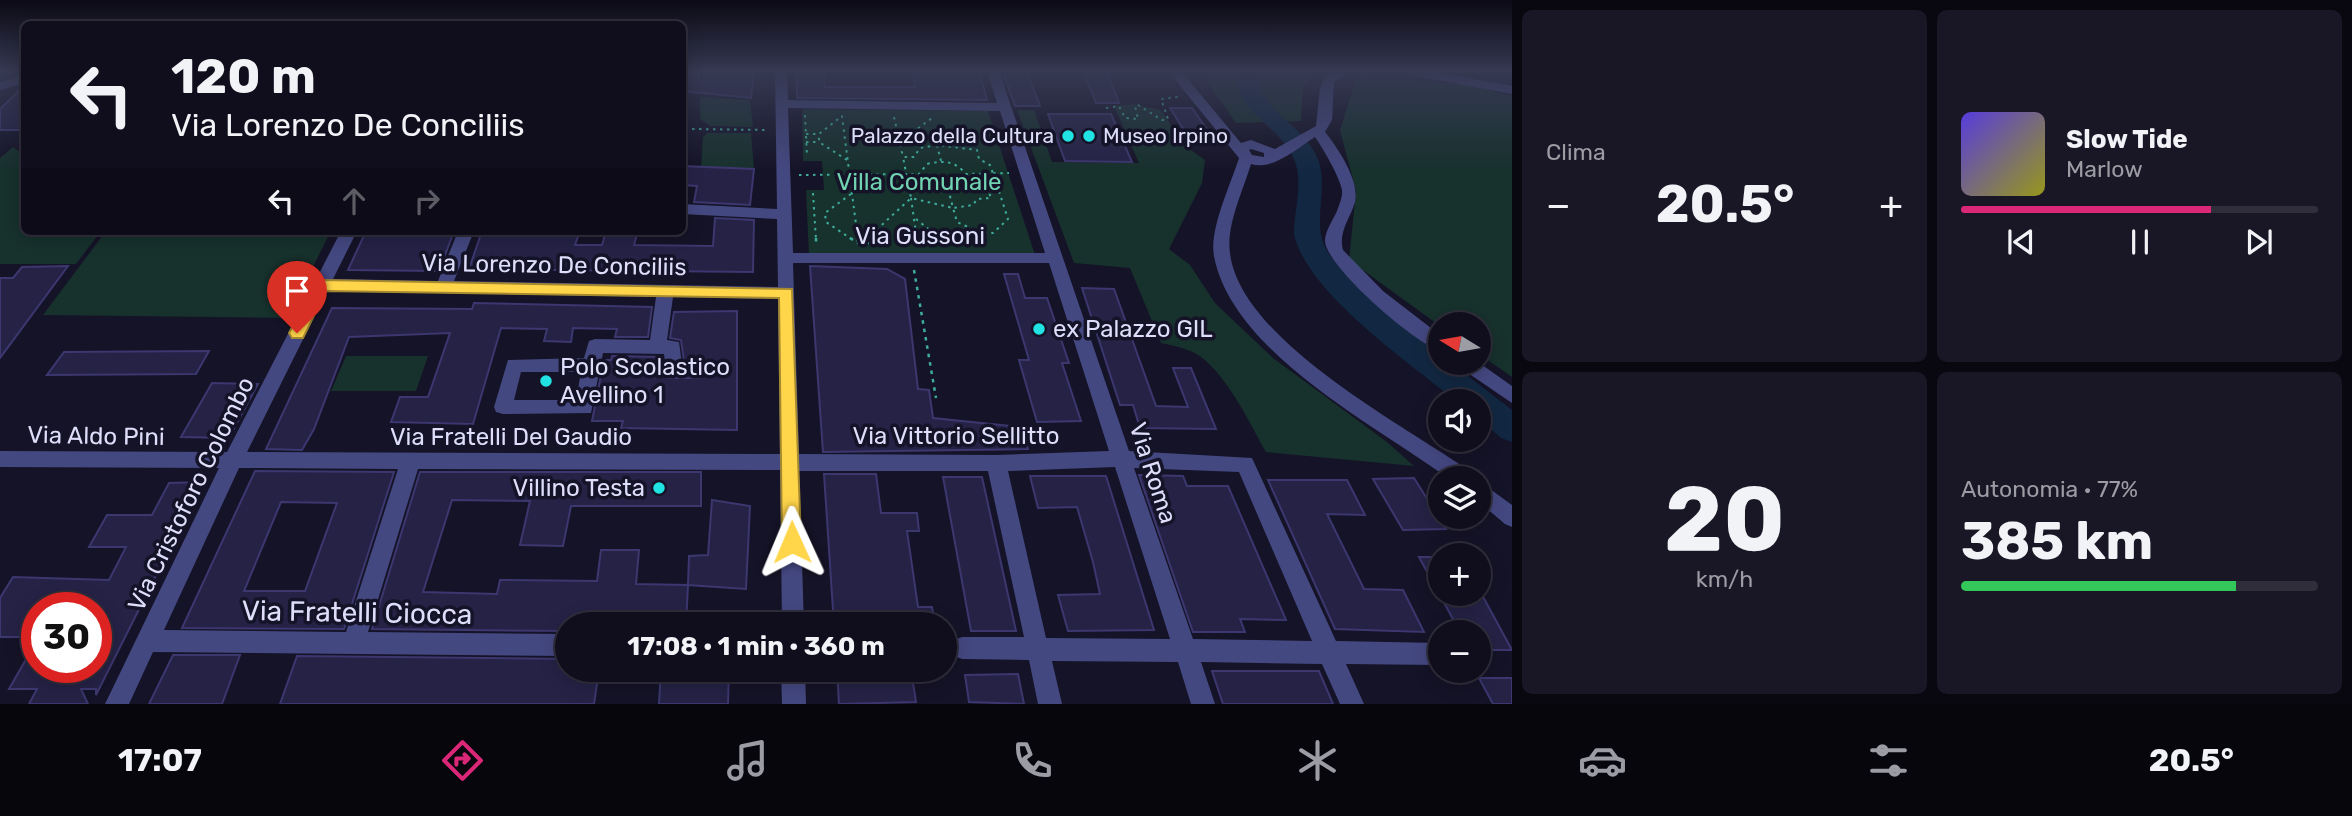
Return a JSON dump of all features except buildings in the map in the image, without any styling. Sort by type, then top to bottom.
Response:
[{"type":"street","points":[[793,612],[782,104],[1006,107]]},
{"type":"street","name":"Via Roma","points":[[1005,104],[1203,704]]},
{"type":"street","points":[[1195,104],[1261,163],[1315,134],[1325,123],[1324,104]]},
{"type":"street","points":[[1315,134],[1327,143],[1349,189],[1333,241],[1334,251],[1348,268],[1428,334]]},
{"type":"street","points":[[1249,150],[1292,146]]},
{"type":"street","points":[[1249,150],[1224,232],[1222,254],[1241,300],[1264,330],[1330,386],[1447,466]]},
{"type":"street","points":[[1237,194],[1271,159]]},
{"type":"street","points":[[686,209],[785,214]]},
{"type":"street","name":"Via Cristoforo Colombo","points":[[117,704],[232,462],[347,235]]},
{"type":"street","points":[[443,288],[464,235]]},
{"type":"street","name":"Via Gussoni","points":[[785,258],[909,251],[964,258],[1056,258]]},
{"type":"street","name":"Via Lorenzo De Conciliis","points":[[321,285],[786,293]]},
{"type":"street","points":[[658,346],[665,291]]},
{"type":"street","points":[[592,365],[514,365],[503,407],[584,408],[592,365],[595,346],[673,347],[673,370],[695,370]]},
{"type":"street","points":[[1483,375],[1512,396]]},
{"type":"street","name":"Via Aldo Pini","points":[[0,459],[232,462]]},
{"type":"street","name":"Via Vittorio Sellitto","points":[[791,460],[996,463],[1121,459],[1245,464],[1330,651]]},
{"type":"street","name":"Via Fratelli Del Gaudio","points":[[232,462],[791,460]]},
{"type":"street","points":[[354,642],[410,462]]},
{"type":"street","points":[[996,463],[1050,704]]},
{"type":"street","points":[[1491,499],[1512,517]]},
{"type":"street","name":"Via Fratelli Ciocca","points":[[147,640],[555,645]]},
{"type":"street","points":[[962,648],[1428,654]]},
{"type":"street","points":[[1330,651],[1352,704]]},
{"type":"street","points":[[793,682],[794,704]]},
{"type":"path","points":[[1106,108],[1119,106],[1125,118],[1134,121],[1138,119],[1135,106],[1141,106],[1151,114],[1168,120],[1163,104]]},
{"type":"path","points":[[804,105],[807,156]]},
{"type":"path","points":[[900,141],[943,110],[943,106]]},
{"type":"path","points":[[806,134],[819,134],[842,117],[858,243]]},
{"type":"path","points":[[882,117],[895,117],[920,243],[909,251],[936,398]]},
{"type":"path","points":[[692,129],[783,130]]},
{"type":"path","points":[[819,134],[819,142]]},
{"type":"path","points":[[806,142],[819,142],[847,160]]},
{"type":"path","points":[[937,145],[941,161]]},
{"type":"path","points":[[903,157],[914,157],[922,146],[977,150],[979,159],[988,162],[1008,219],[993,233],[979,232],[957,222],[948,188]]},
{"type":"path","points":[[919,174],[927,164],[941,161],[957,165],[966,174],[1009,173]]},
{"type":"path","points":[[784,175],[919,174],[933,186],[948,188],[961,184],[966,174]]},
{"type":"path","points":[[856,233],[873,233],[911,198],[924,199],[935,207],[972,205],[977,198],[991,198],[988,190],[996,182]]},
{"type":"path","points":[[813,194],[817,258]]},
{"type":"path","points":[[814,213],[825,213],[850,194]]},
{"type":"path","points":[[825,213],[826,222]]},
{"type":"path","points":[[915,218],[964,258]]},
{"type":"path","points":[[815,222],[826,222],[858,243],[895,243]]},
{"type":"green space","points":[[700,104],[750,104],[753,127],[710,126],[700,119]]},
{"type":"green space","points":[[1134,104],[1161,110],[1184,145],[1205,160],[1202,183],[1169,249],[1190,265],[1215,303],[1273,358],[1387,442],[1414,466],[1266,452],[1224,381],[1206,361],[1179,347],[1161,343],[1130,268],[1074,263],[1017,110],[1034,110],[1052,162],[1139,163],[1114,106]]},
{"type":"green space","points":[[1222,104],[1302,104],[1301,121],[1236,123]]},
{"type":"green space","points":[[1348,104],[1512,104],[1512,377],[1491,362],[1491,312],[1428,312],[1428,317],[1349,260],[1356,191],[1340,130]]},
{"type":"green space","name":"Villa Comunale","points":[[802,109],[988,111],[1035,255],[809,256],[806,190],[824,190],[822,161],[803,161]]},
{"type":"green space","points":[[708,133],[751,133],[754,169],[701,167],[703,137]]},
{"type":"green space","points":[[13,147],[21,153],[21,235],[98,235],[76,264],[0,264],[0,158]]},
{"type":"green space","points":[[103,235],[329,235],[287,318],[43,315]]},
{"type":"green space","points":[[346,356],[428,356],[416,391],[331,391]]},
{"type":"waterway","points":[[1257,104],[1296,143],[1308,163],[1310,186],[1307,234],[1310,246],[1320,263],[1360,304],[1463,389]]},
{"type":"waterway","points":[[1491,411],[1512,429]]},
{"type":"place","name":"Palazzo della Cultura","points":[[1068,136]]},
{"type":"place","name":"Museo Irpino","points":[[1089,136]]},
{"type":"place","name":"ex Palazzo GIL","points":[[1039,329]]},
{"type":"place","name":"Polo Scolastico Avellino 1","points":[[546,381]]},
{"type":"place","name":"Villino Testa","points":[[659,488]]},
{"type":"route","points":[[297,333],[321,285],[786,293],[792,542]]}]
